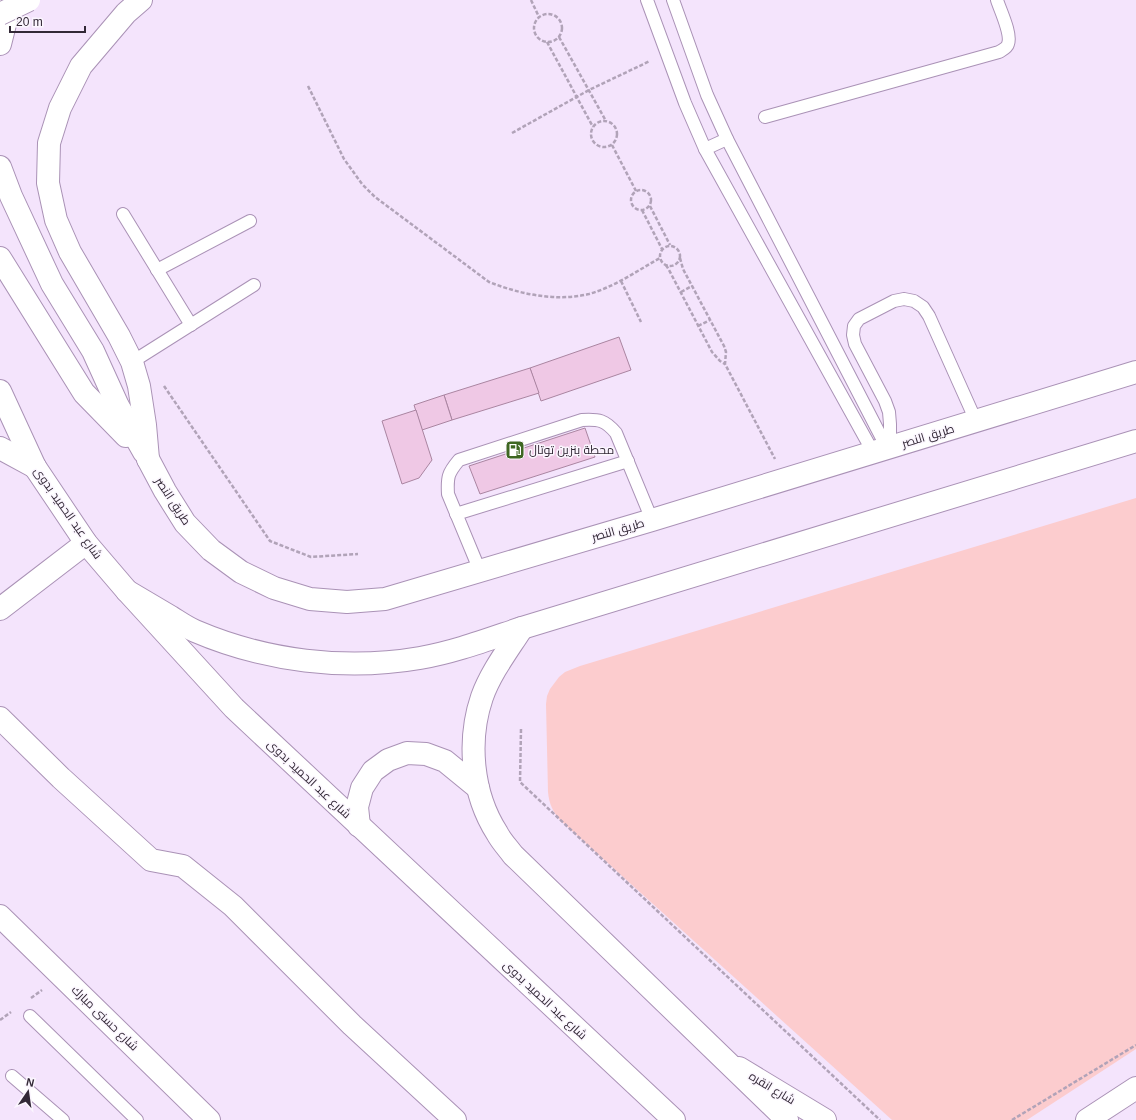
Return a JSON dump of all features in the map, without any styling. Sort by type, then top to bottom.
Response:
[{"type":"main road","points":[[0,44],[11,0]]},
{"type":"main road","points":[[0,14],[29,0]]},
{"type":"main road","points":[[142,0],[126,12],[81,66],[60,108],[49,143],[48,183],[56,220],[70,252],[119,336],[137,358],[148,459]]},
{"type":"main road","points":[[0,167],[11,196],[52,284],[93,351],[118,406],[148,459]]},
{"type":"main road","points":[[0,258],[84,393],[148,459]]},
{"type":"main road","name":"طريق النصر","points":[[148,459],[165,491],[185,522],[211,550],[241,572],[274,588],[310,599],[347,602],[385,599],[652,520],[1136,372]]},
{"type":"main road","name":"شارع عبد الحميد بدوى","points":[[0,391],[35,467],[86,543],[127,591],[234,708],[674,1120]]},
{"type":"main road","points":[[0,422],[35,467]]},
{"type":"main road","points":[[127,591],[193,630],[231,645],[271,655],[302,661],[356,664],[380,663],[420,658],[450,652],[522,628],[1136,441]]},
{"type":"main road","points":[[0,448],[35,467]]},
{"type":"main road","points":[[0,609],[86,543]]},
{"type":"main road","points":[[522,628],[495,670],[482,697],[475,726],[473,756],[478,788],[496,833],[513,855],[787,1120]]},
{"type":"main road","points":[[0,718],[61,778],[151,860],[184,866],[233,906],[352,1024],[455,1120]]},
{"type":"main road","points":[[359,826],[357,807],[362,788],[369,777],[373,771],[388,760],[407,753],[426,754],[445,760],[478,788]]},
{"type":"main road","name":"شارع حسنى مبارك","points":[[0,916],[209,1120]]},
{"type":"main road","name":"شارع انقره","points":[[719,1055],[825,1120]]},
{"type":"main road","points":[[1087,1120],[1136,1088]]},
{"type":"lane","points":[[647,0],[690,114],[705,149],[744,219],[880,450]]},
{"type":"lane","points":[[673,0],[707,95],[727,139],[763,208],[880,450]]},
{"type":"lane","points":[[765,118],[999,52],[1006,48],[1009,43],[1010,36],[997,0]]},
{"type":"lane","points":[[705,149],[727,139]]},
{"type":"lane","points":[[744,219],[763,208]]},
{"type":"lane","points":[[123,214],[191,325]]},
{"type":"lane","points":[[157,270],[250,221]]},
{"type":"lane","points":[[137,358],[254,285]]},
{"type":"lane","points":[[880,450],[890,436],[889,412],[885,401],[855,344],[853,335],[854,326],[859,319],[866,314],[894,301],[904,299],[914,301],[923,307],[929,316],[976,421]]},
{"type":"lane","points":[[480,571],[448,494],[447,481],[451,469],[460,460],[582,420],[596,419],[609,424],[616,433],[652,520]]},
{"type":"lane","points":[[456,514],[628,461]]},
{"type":"lane","points":[[30,1016],[137,1120]]},
{"type":"lane","points":[[12,1076],[63,1120]]},
{"type":"path","points":[[531,0],[539,17]]},
{"type":"path","points":[[546,14],[558,18],[562,24],[562,31],[559,37],[556,40],[547,42],[541,40],[536,35],[534,29],[535,22],[539,17],[546,14]]},
{"type":"path","points":[[559,37],[606,121]]},
{"type":"path","points":[[547,42],[593,128]]},
{"type":"path","points":[[512,133],[589,90],[667,53]]},
{"type":"path","points":[[308,86],[344,159],[362,184],[375,197],[489,282],[514,290],[548,297],[569,297],[588,294],[621,280],[660,258]]},
{"type":"path","points":[[601,121],[606,121],[612,123],[618,134],[612,145],[606,147],[595,144],[591,133],[597,124],[601,121]]},
{"type":"path","points":[[612,145],[636,191]]},
{"type":"path","points":[[641,189],[649,193],[652,202],[650,206],[642,210],[637,209],[631,202],[633,194],[641,189]]},
{"type":"path","points":[[650,206],[670,245]]},
{"type":"path","points":[[642,210],[662,249]]},
{"type":"path","points":[[725,364],[726,352],[683,270],[680,254],[675,246],[666,246],[662,249],[660,258],[666,265],[716,357],[725,364],[786,479]]},
{"type":"path","points":[[666,265],[674,265],[680,258]]},
{"type":"path","points":[[621,280],[641,322]]},
{"type":"path","points":[[681,292],[692,286]]},
{"type":"path","points":[[698,326],[710,320]]},
{"type":"path","points":[[137,358],[270,541],[311,557],[358,554]]},
{"type":"path","points":[[521,729],[520,782],[880,1120]]},
{"type":"path","points":[[1012,1120],[1136,1045]]},
{"type":"shaded area","points":[[1136,498],[1136,1049],[1027,1120],[892,1120],[560,820],[550,804],[548,792],[547,696],[550,689],[559,677],[565,672],[580,666]]},
{"type":"building","points":[[619,337],[631,370],[541,401],[530,368]]},
{"type":"building","points":[[530,368],[539,393],[452,420],[444,395]]},
{"type":"building","points":[[444,395],[452,420],[422,430],[414,405]]},
{"type":"building","points":[[416,410],[432,460],[419,478],[402,484],[382,421]]},
{"type":"building","points":[[585,428],[595,457],[480,494],[469,466]]},
{"type":"place","name":"محطة بنزين توتال","points":[[515,450]]}]
